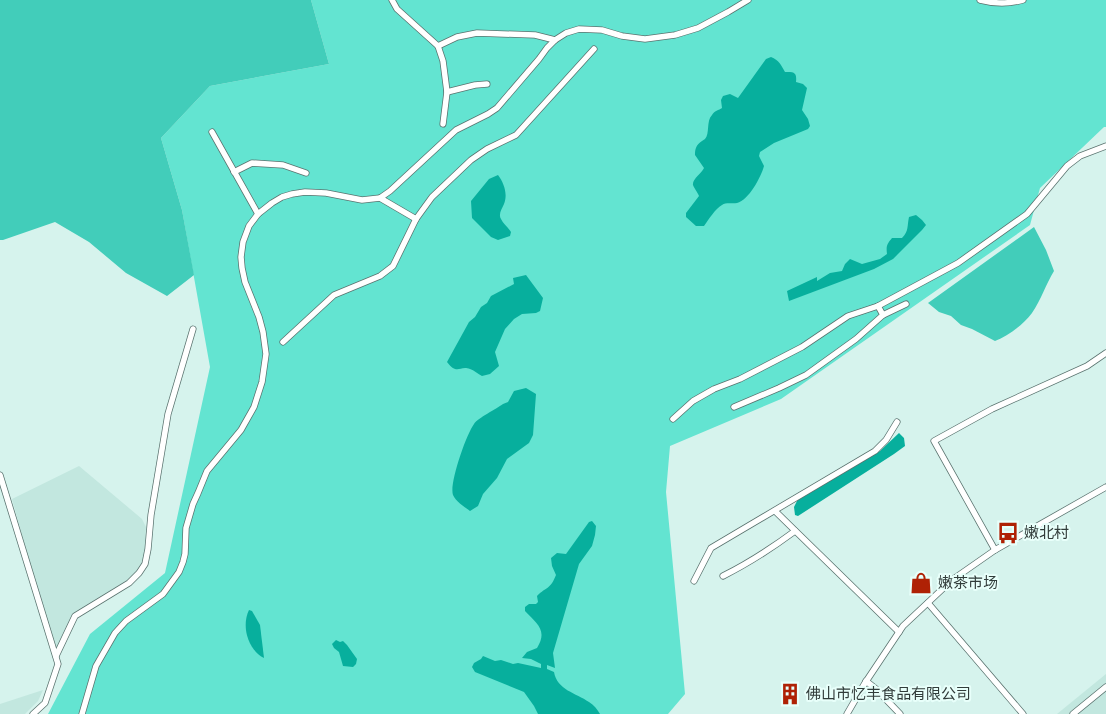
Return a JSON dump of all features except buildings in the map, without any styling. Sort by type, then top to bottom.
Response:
[{"type":"street","points":[[392,0],[397,9],[438,46],[443,61],[446,92],[443,124]]},
{"type":"street","points":[[82,714],[96,666],[114,632],[163,594],[179,572],[185,554],[186,528],[193,504],[207,471],[241,430],[257,398],[262,382],[266,354],[264,332],[245,282],[241,256],[243,242],[249,226],[258,214],[282,197],[305,192],[326,193],[362,200],[380,198],[456,130],[497,108],[555,40],[566,33],[579,29],[602,30],[622,36],[645,39],[676,35],[698,28],[748,0]]},
{"type":"street","points":[[980,0],[1000,3],[1023,0]]},
{"type":"street","points":[[438,46],[457,37],[477,33],[535,35],[555,40]]},
{"type":"street","points":[[283,342],[334,295],[380,276],[393,266],[416,218],[432,197],[471,160],[487,149],[516,135],[594,49]]},
{"type":"street","points":[[446,92],[487,84]]},
{"type":"street","points":[[212,132],[258,214]]},
{"type":"street","points":[[672,419],[693,401],[714,389],[740,379],[802,347],[848,316],[878,306],[958,263],[1027,214],[1067,166],[1080,156],[1106,146]]},
{"type":"street","points":[[234,172],[252,163],[283,165],[306,173]]},
{"type":"street","points":[[380,198],[416,218]]},
{"type":"street","points":[[734,407],[806,375],[856,339],[883,315],[906,304]]},
{"type":"street","points":[[878,306],[883,315]]},
{"type":"street","points":[[56,656],[75,616],[129,583],[145,564],[168,414],[193,330]]},
{"type":"street","points":[[994,550],[934,441],[992,408],[1087,366],[1106,353]]},
{"type":"street","points":[[694,581],[712,548],[874,451],[886,440],[897,422]]},
{"type":"street","points":[[0,475],[58,664],[45,703],[33,714]]},
{"type":"street","points":[[846,714],[903,626],[952,580],[994,550],[1106,487]]},
{"type":"street","points":[[775,511],[899,632]]},
{"type":"street","points":[[722,576],[774,547],[795,531]]},
{"type":"street","points":[[928,603],[1023,714]]},
{"type":"street","points":[[866,681],[900,714]]},
{"type":"street","points":[[1073,714],[1106,687]]},
{"type":"shaded area","points":[[0,0],[311,0],[329,64],[210,86],[161,138],[182,210],[194,275],[167,296],[126,273],[89,242],[55,222],[0,240]]},
{"type":"shaded area","points":[[311,0],[1106,0],[1106,127],[1040,188],[1030,225],[781,399],[670,446],[666,492],[685,694],[668,714],[48,714],[90,634],[165,573],[210,367],[182,210],[161,138],[210,86],[329,64]]},
{"type":"shaded area","points":[[771,57],[778,61],[785,72],[794,73],[796,82],[803,84],[807,88],[802,110],[810,126],[808,129],[774,143],[760,152],[759,156],[764,166],[757,182],[746,198],[737,203],[722,205],[704,226],[696,226],[686,217],[686,213],[699,196],[693,183],[704,168],[695,155],[696,147],[705,139],[710,118],[714,112],[722,108],[721,100],[723,96],[730,94],[738,98],[766,59]]},
{"type":"shaded area","points":[[498,175],[504,185],[505,193],[500,217],[511,232],[510,236],[498,240],[491,237],[472,218],[471,201],[489,179]]},
{"type":"shaded area","points":[[916,215],[926,225],[893,259],[874,269],[789,301],[787,291],[817,277],[817,281],[830,273],[842,271],[850,259],[862,264],[880,259],[887,254],[887,245],[892,238],[902,238],[907,231],[909,217]]},
{"type":"shaded area","points":[[1034,227],[1054,271],[1032,313],[1015,330],[995,341],[961,325],[951,316],[939,312],[928,303]]},
{"type":"shaded area","points":[[526,275],[543,298],[540,311],[522,314],[514,319],[505,329],[495,352],[499,366],[490,374],[482,376],[470,369],[456,369],[451,366],[447,362],[469,322],[475,317],[481,307],[487,303],[491,296],[514,284],[513,278]]},
{"type":"shaded area","points":[[526,388],[536,394],[533,435],[529,443],[507,459],[497,478],[483,494],[478,506],[470,511],[456,500],[452,489],[459,459],[467,438],[474,424],[483,416],[508,402],[514,391]]},
{"type":"shaded area","points":[[899,433],[904,438],[905,446],[798,516],[795,515],[794,507],[798,499],[880,451]]},
{"type":"shaded area","points":[[79,466],[142,519],[146,527],[145,553],[138,572],[76,613],[56,650],[44,615],[12,499]]},
{"type":"shaded area","points":[[592,521],[596,526],[595,535],[592,546],[579,564],[553,653],[555,668],[547,665],[547,669],[554,672],[563,687],[591,703],[600,714],[538,714],[524,692],[475,672],[472,667],[483,656],[495,661],[501,660],[513,664],[518,663],[541,668],[541,664],[531,659],[522,658],[527,652],[537,648],[541,636],[540,628],[525,611],[525,607],[529,604],[536,604],[538,602],[537,596],[550,586],[554,580],[556,575],[551,558],[557,553],[566,554],[589,522]]},
{"type":"shaded area","points":[[249,610],[252,611],[260,625],[264,658],[250,644],[246,630]]},
{"type":"shaded area","points":[[336,640],[343,641],[357,659],[353,667],[343,666],[339,652],[332,644]]},
{"type":"shaded area","points":[[1106,674],[1106,714],[1057,714]]},
{"type":"shaded area","points":[[43,690],[38,701],[25,714],[0,714],[0,704]]},
{"type":"place","name":"嫩北村","points":[[1008,533]]},
{"type":"place","name":"嫩茶市场","points":[[921,583]]},
{"type":"place","name":"佛山市忆丰食品有限公司","points":[[790,694]]}]
